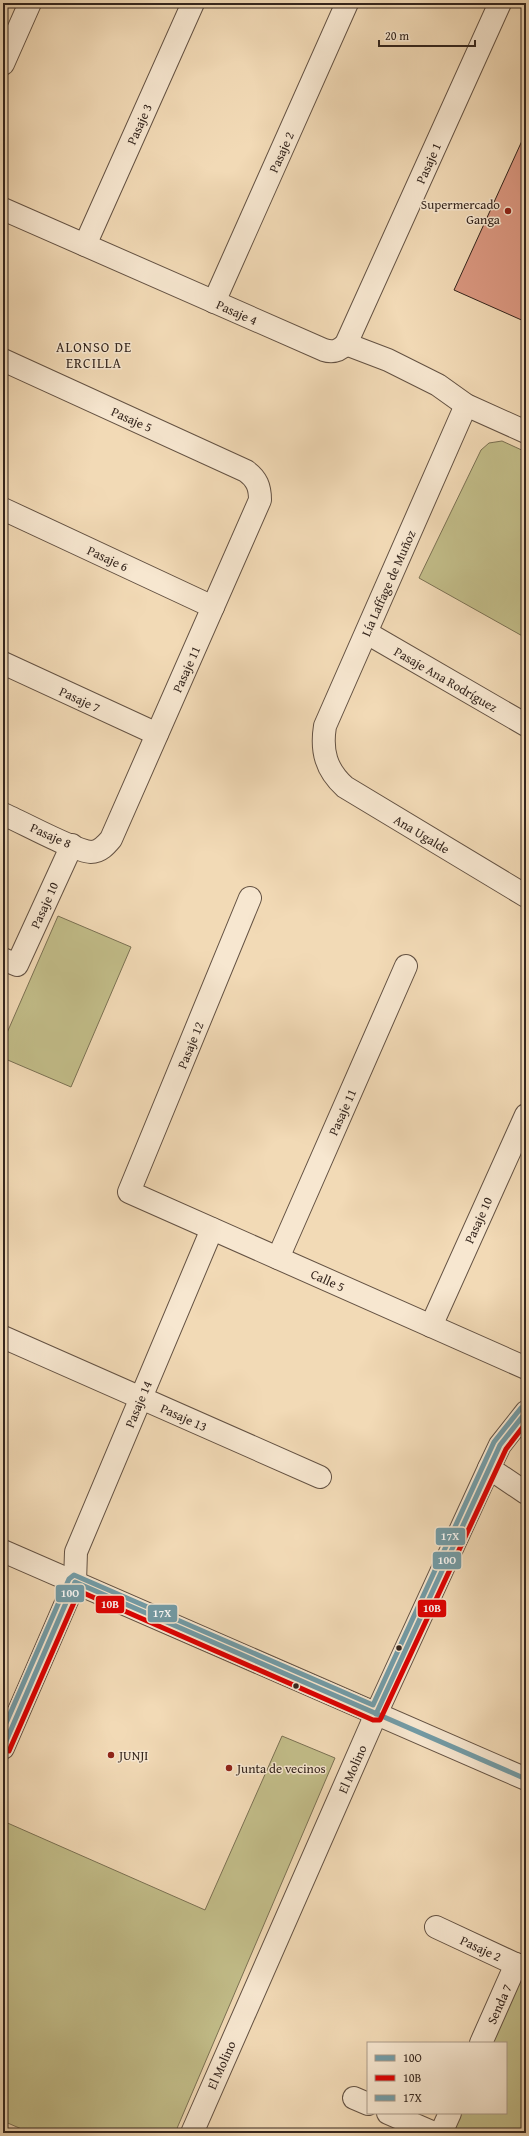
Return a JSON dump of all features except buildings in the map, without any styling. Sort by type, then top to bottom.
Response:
[{"type":"street","points":[[3,64],[30,3]]},
{"type":"street","name":"Pasaje 3","points":[[85,245],[193,3]]},
{"type":"street","name":"Pasaje 2","points":[[214,302],[347,3]]},
{"type":"street","name":"Pasaje 1","points":[[346,344],[500,3]]},
{"type":"street","name":"Pasaje 4","points":[[3,209],[324,350],[336,351],[346,344]]},
{"type":"street","points":[[346,344],[388,360],[438,385],[466,405],[526,432]]},
{"type":"street","name":"Pasaje 5","points":[[3,360],[246,471],[258,483]]},
{"type":"street","name":"Lía Laffage de Muñoz","points":[[326,764],[323,747],[325,726],[466,405]]},
{"type":"street","name":"Pasaje 11","points":[[99,850],[111,839],[260,500],[258,483]]},
{"type":"street","name":"Pasaje 6","points":[[3,509],[213,607]]},
{"type":"street","name":"Pasaje Ana Rodríguez","points":[[367,632],[526,725]]},
{"type":"street","name":"Pasaje 7","points":[[3,663],[157,734]]},
{"type":"street","name":"Ana Ugalde","points":[[326,764],[338,780],[353,792],[526,896]]},
{"type":"street","name":"Pasaje 8","points":[[3,814],[72,845],[91,852],[99,850]]},
{"type":"street","name":"Pasaje 10","points":[[10,962],[72,845]]},
{"type":"street","name":"Pasaje 12","points":[[129,1192],[250,898]]},
{"type":"street","name":"Pasaje 11","points":[[278,1258],[406,966]]},
{"type":"street","name":"Pasaje 10","points":[[431,1326],[526,1114]]},
{"type":"street","name":"Calle 5","points":[[129,1192],[526,1368]]},
{"type":"street","name":"Pasaje 14","points":[[75,1582],[76,1552],[212,1229]]},
{"type":"street","name":"Pasaje 13","points":[[3,1337],[320,1477]]},
{"type":"street","name":"El Molino","points":[[192,2133],[376,1714],[489,1468],[500,1445],[526,1412]]},
{"type":"street","points":[[489,1468],[526,1493]]},
{"type":"street","points":[[3,1551],[526,1779]]},
{"type":"street","points":[[3,1748],[75,1582]]},
{"type":"street","name":"Pasaje 2","points":[[436,1928],[521,1967]]},
{"type":"street","name":"Senda 7","points":[[482,2042],[521,1967]]},
{"type":"street","points":[[390,2114],[434,2133]]},
{"type":"street","points":[[441,2133],[450,2114]]},
{"type":"shaded area","points":[[502,441],[526,452],[526,638],[419,578],[481,450],[489,443]]},
{"type":"shaded area","points":[[58,916],[131,947],[71,1087],[3,1058],[3,1042]]},
{"type":"shaded area","points":[[282,1736],[335,1758],[175,2133],[31,2133],[3,2121],[3,1821],[205,1910]]},
{"type":"shaded area","points":[[519,1979],[526,1982],[526,2133],[462,2133],[453,2129],[460,2114],[507,2114],[507,2042],[491,2042]]},
{"type":"transit line","name":"17X","points":[[3,1730],[69,1579],[74,1575],[373,1705],[494,1442],[521,1408]]},
{"type":"transit line","name":"10O","points":[[376,1714],[500,1445],[526,1412]]},
{"type":"transit line","name":"10B","points":[[9,1751],[79,1591],[373,1720],[380,1720],[506,1449],[526,1423]]},
{"type":"transit line","name":"10O","points":[[3,1748],[75,1582],[526,1779]]},
{"type":"place","name":"Supermercado Ganga","points":[[508,211]]},
{"type":"place","name":"JUNJI","points":[[111,1755]]},
{"type":"place","name":"Junta de vecinos","points":[[229,1768]]},
{"type":"district","name":"ALONSO DE ERCILLA","points":[[94,356]]}]
